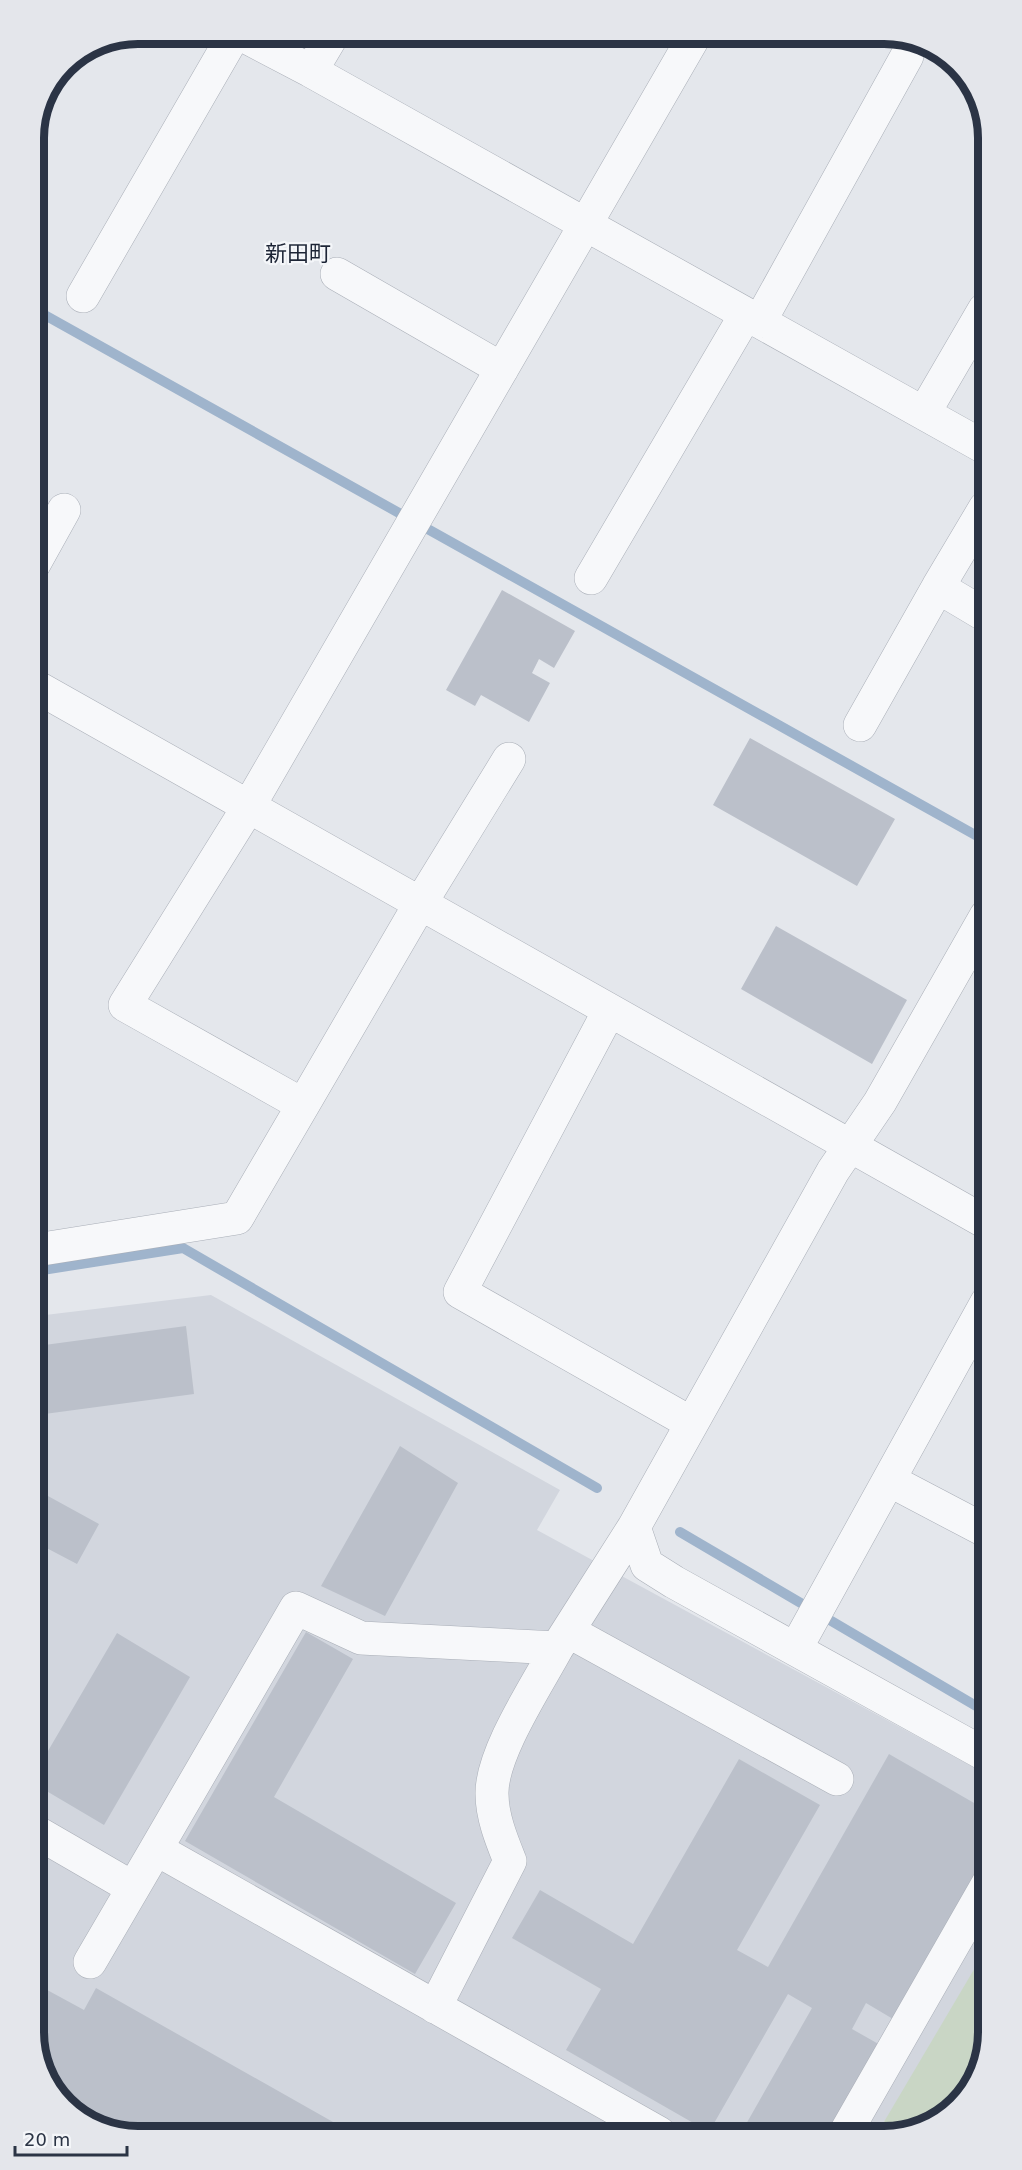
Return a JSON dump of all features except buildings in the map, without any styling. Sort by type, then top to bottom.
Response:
[{"type":"street","points":[[83,296],[229,44]]},
{"type":"street","points":[[260,44],[978,444]]},
{"type":"street","points":[[311,71],[327,44]]},
{"type":"street","points":[[303,1105],[125,1005],[249,806],[690,44]]},
{"type":"street","points":[[591,578],[753,318],[907,56]]},
{"type":"street","points":[[337,274],[502,369]]},
{"type":"street","points":[[924,413],[978,320]]},
{"type":"street","points":[[44,546],[64,510]]},
{"type":"street","points":[[860,724],[978,520]]},
{"type":"street","points":[[938,587],[978,611]]},
{"type":"street","points":[[44,691],[978,1219]]},
{"type":"street","points":[[44,1249],[237,1218],[420,904],[509,759]]},
{"type":"street","points":[[435,2007],[510,1861],[499,1831],[492,1795],[496,1764],[563,1639],[634,1527],[833,1171],[880,1102],[978,930]]},
{"type":"street","points":[[609,1011],[459,1292],[691,1423]]},
{"type":"street","points":[[809,1624],[978,1318]]},
{"type":"street","points":[[889,1480],[978,1527]]},
{"type":"street","points":[[634,1527],[647,1564],[674,1582],[809,1624],[978,1749]]},
{"type":"street","points":[[90,1962],[296,1608],[361,1638],[563,1639],[837,1779]]},
{"type":"street","points":[[44,1836],[133,1888]]},
{"type":"street","points":[[156,1849],[647,2126]]},
{"type":"street","points":[[849,2126],[978,1900]]},
{"type":"shaded area","points":[[211,1295],[560,1490],[537,1530],[978,1770],[978,2045],[974,2063],[963,2085],[942,2107],[926,2117],[903,2125],[885,2126],[131,2126],[107,2122],[80,2107],[56,2080],[48,2063],[44,2033],[44,1315]]},
{"type":"green space","points":[[978,1963],[978,2045],[974,2063],[963,2085],[942,2107],[926,2117],[903,2125],[882,2126]]},
{"type":"waterway","points":[[44,315],[978,837]]},
{"type":"waterway","points":[[44,1270],[183,1248],[597,1488]]},
{"type":"waterway","points":[[680,1532],[978,1707]]},
{"type":"district","name":"新田町","points":[[298,253]]}]
